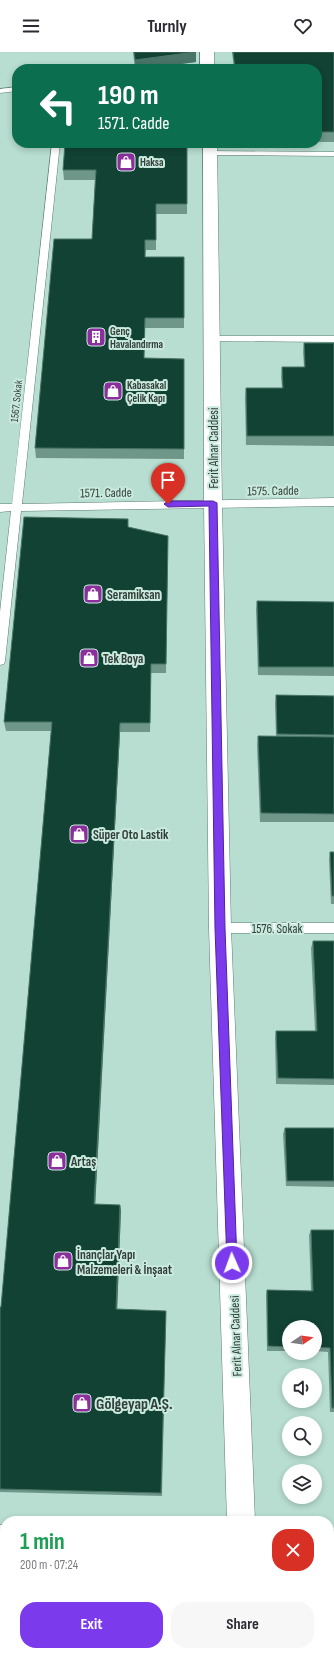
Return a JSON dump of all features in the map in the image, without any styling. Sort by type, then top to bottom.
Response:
[{"type":"street","points":[[206,52],[207,64]]},
{"type":"street","name":"Ferit Alnar Caddesi","points":[[210,148],[213,503],[220,928],[241,1516]]},
{"type":"lane","points":[[0,91],[12,90]]},
{"type":"lane","name":"1567. Sokak","points":[[0,661],[55,148]]},
{"type":"lane","points":[[210,148],[334,154]]},
{"type":"lane","points":[[212,339],[334,339]]},
{"type":"lane","name":"1575. Cadde","points":[[213,503],[334,502]]},
{"type":"lane","name":"1571. Cadde","points":[[0,508],[213,503]]},
{"type":"lane","name":"1576. Sokak","points":[[220,928],[334,928]]},
{"type":"shaded area","points":[[0,52],[334,52],[334,1516],[0,1516]]},
{"type":"building","points":[[134,52],[195,52],[135,60]]},
{"type":"building","points":[[233,52],[334,52],[334,132],[322,132],[322,64],[234,64]]},
{"type":"building","points":[[65,148],[187,148],[187,204],[156,204],[156,240],[145,240],[145,257],[184,257],[184,318],[145,318],[144,358],[184,359],[184,449],[35,448],[54,239],[92,239],[96,170],[63,170]]},
{"type":"building","points":[[304,343],[334,343],[334,436],[247,436],[246,388],[283,388],[282,367],[305,367]]},
{"type":"building","points":[[24,517],[128,519],[128,527],[168,536],[166,664],[151,664],[150,723],[120,723],[94,1204],[120,1205],[116,1309],[166,1311],[161,1493],[0,1489],[0,1307],[52,722],[4,722]]},
{"type":"building","points":[[257,601],[334,602],[334,667],[259,667]]},
{"type":"building","points":[[276,695],[334,696],[334,735],[277,734]]},
{"type":"building","points":[[258,736],[334,737],[334,814],[261,813]]},
{"type":"building","points":[[330,852],[334,852],[334,896],[332,896]]},
{"type":"building","points":[[313,941],[334,941],[334,1079],[278,1078],[276,1031],[317,1031]]},
{"type":"building","points":[[285,1128],[334,1128],[334,1181],[287,1181]]},
{"type":"building","points":[[311,1230],[334,1230],[334,1408],[332,1408],[330,1348],[322,1347],[322,1320],[282,1320],[282,1347],[268,1346],[267,1290],[313,1291]]},
{"type":"place","name":"Haksa","points":[[126,162]]},
{"type":"place","name":"Genç Havalandırma","points":[[96,337]]},
{"type":"place","name":"Kabasakal Çelik Kapı","points":[[113,391]]},
{"type":"place","name":"Seramiksan","points":[[93,594]]},
{"type":"place","name":"Tek Boya","points":[[89,658]]},
{"type":"place","name":"Süper Oto Lastik","points":[[79,834]]},
{"type":"place","name":"Artaş","points":[[57,1161]]},
{"type":"place","name":"İnançlar Yapı Malzemeleri & İnşaat","points":[[63,1261]]},
{"type":"place","name":"Gölgeyap A.Ş.","points":[[82,1403]]},
{"type":"route","points":[[168,504],[213,503],[220,928],[232,1263]]}]
